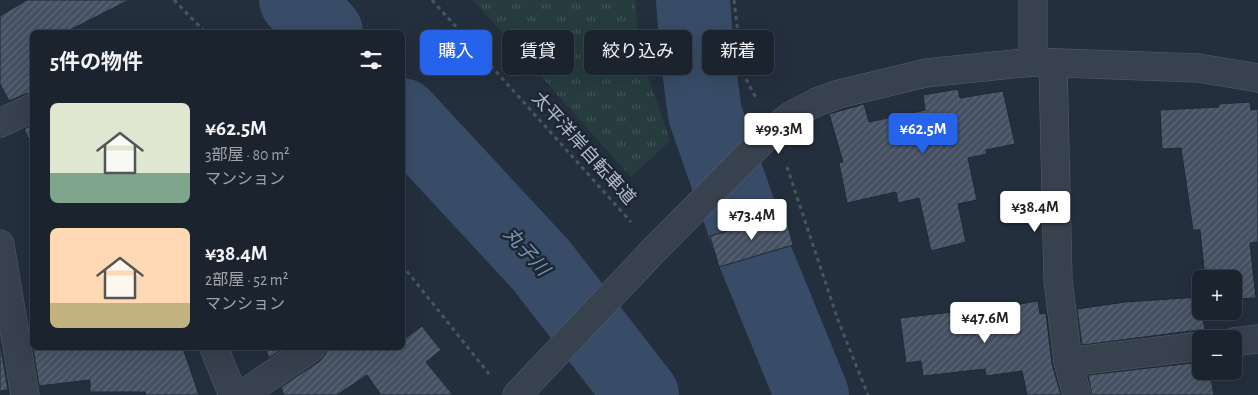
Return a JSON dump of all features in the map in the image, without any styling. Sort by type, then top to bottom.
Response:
[{"type":"street","points":[[1033,0],[1043,63],[1058,280],[1068,362],[1077,395]]},
{"type":"street","points":[[518,394],[694,208],[774,130],[792,115],[817,102],[839,94],[926,73],[1043,63],[1198,68],[1258,78]]},
{"type":"street","points":[[0,123],[30,109]]},
{"type":"street","points":[[0,244],[21,301],[25,395]]},
{"type":"street","points":[[1242,341],[1258,339]]},
{"type":"street","points":[[1068,362],[1192,347]]},
{"type":"street","points":[[215,350],[233,395]]},
{"type":"street","points":[[242,395],[308,350]]},
{"type":"path","points":[[174,0],[203,30]]},
{"type":"path","name":"太平洋岸自転車道","points":[[432,0],[649,254]]},
{"type":"path","points":[[734,0],[746,79],[774,130],[838,320],[868,395]]},
{"type":"path","points":[[405,269],[494,380]]},
{"type":"green space","points":[[473,0],[635,0],[638,30],[584,30],[584,75],[648,75],[670,141],[631,177],[540,75],[574,75],[574,30],[502,30],[502,32]]},
{"type":"building","points":[[27,0],[129,0],[70,30],[30,30],[30,93],[9,101],[0,84],[0,16]]},
{"type":"building","points":[[958,89],[960,98],[1003,91],[1015,144],[986,150],[987,154],[968,158],[977,200],[958,204],[966,242],[931,251],[919,198],[898,203],[896,192],[847,203],[839,163],[843,162],[829,114],[864,104],[869,122],[925,110],[923,95]]},
{"type":"building","points":[[1250,102],[1251,110],[1258,109],[1258,242],[1250,243],[1256,298],[1242,299],[1242,270],[1204,270],[1200,230],[1193,230],[1181,148],[1162,149],[1160,110],[1219,107],[1219,104]]},
{"type":"building","points":[[30,126],[30,142],[24,129]]},
{"type":"building","points":[[785,215],[793,245],[719,267],[710,236]]},
{"type":"building","points":[[1192,298],[1192,320],[1203,320],[1205,330],[1192,330],[1082,345],[1077,309],[1125,302]]},
{"type":"building","points":[[1038,301],[1040,314],[1046,313],[1052,364],[1061,395],[1027,395],[1022,371],[986,376],[985,369],[923,376],[921,361],[906,363],[900,318],[961,311],[961,314]]},
{"type":"building","points":[[422,326],[441,350],[426,362],[453,395],[381,395],[367,375],[337,395],[284,395],[281,387],[320,361],[326,350],[405,350],[405,339]]},
{"type":"building","points":[[0,348],[8,390],[0,391]]},
{"type":"building","points":[[33,350],[184,350],[199,395],[146,395],[145,392],[90,392],[90,380],[39,386]]},
{"type":"building","points":[[266,350],[281,350],[269,358]]},
{"type":"building","points":[[1192,363],[1192,380],[1212,380],[1214,395],[1092,395],[1088,375]]},
{"type":"waterway","name":"丸子川","points":[[296,0],[324,30]]},
{"type":"waterway","points":[[693,0],[697,54],[705,114],[753,251],[812,395]]},
{"type":"waterway","name":"丸子川","points":[[405,118],[541,265],[642,395]]}]
